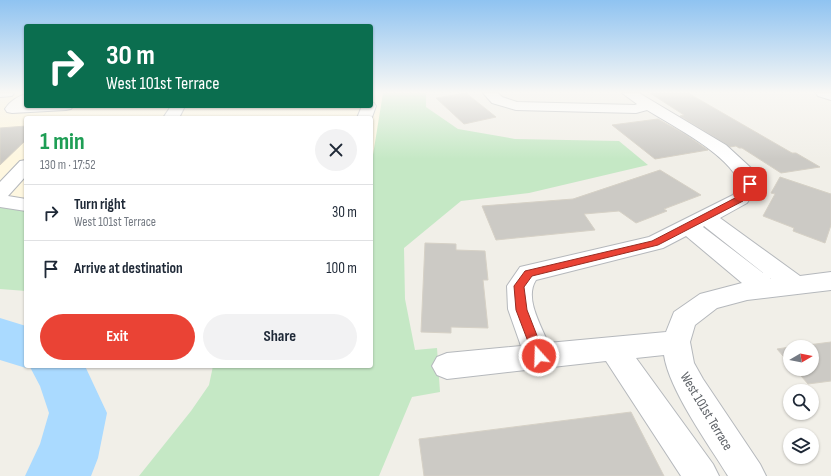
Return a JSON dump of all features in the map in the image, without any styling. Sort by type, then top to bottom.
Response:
[{"type":"street","points":[[539,356],[521,310],[519,286],[528,273],[655,243],[740,199],[750,184],[744,172],[720,149],[665,115]]},
{"type":"street","points":[[0,193],[24,167]]},
{"type":"street","points":[[0,201],[24,205]]},
{"type":"street","points":[[698,222],[795,285]]},
{"type":"street","points":[[698,222],[766,289]]},
{"type":"street","name":"West 101st Terrace","points":[[748,476],[689,383],[680,365],[676,342],[683,319],[709,301],[748,290],[831,281]]},
{"type":"street","points":[[447,366],[676,342]]},
{"type":"street","points":[[614,349],[701,476]]},
{"type":"shaded area","points":[[0,115],[388,115],[373,204],[373,116],[24,116],[24,220],[0,216]]},
{"type":"green space","points":[[379,115],[438,115],[458,129],[515,139],[619,141],[648,165],[529,193],[461,201],[404,248],[405,299],[415,350],[437,348],[440,392],[412,397],[379,476],[139,476],[191,411],[209,385],[213,368],[373,368],[373,155]]},
{"type":"green space","points":[[0,204],[24,208],[24,291],[0,289]]},
{"type":"building","points":[[455,115],[494,115],[496,117],[464,124]]},
{"type":"building","points":[[727,115],[792,153],[796,153],[820,167],[781,173],[742,148],[736,146],[730,147],[680,116]]},
{"type":"building","points":[[658,119],[685,134],[708,150],[655,159],[612,125]]},
{"type":"building","points":[[24,126],[24,142],[0,165],[0,128]]},
{"type":"building","points":[[660,170],[701,195],[664,209],[667,211],[636,223],[619,211],[584,214],[595,230],[496,240],[482,206],[573,199]]},
{"type":"building","points":[[780,177],[831,194],[831,225],[825,243],[793,231],[794,228],[763,216],[775,194],[771,193]]},
{"type":"building","points":[[425,243],[456,244],[456,250],[485,251],[488,280],[483,280],[488,328],[451,327],[451,333],[421,332]]},
{"type":"building","points":[[831,342],[831,381],[808,384],[801,376],[819,376],[819,344]]},
{"type":"building","points":[[783,348],[783,356],[777,349]]},
{"type":"building","points":[[631,412],[664,476],[424,476],[419,439]]},
{"type":"waterway","points":[[0,339],[24,346]]},
{"type":"waterway","points":[[57,368],[64,379],[78,413],[67,458],[57,476]]},
{"type":"route","points":[[539,356],[521,310],[519,286],[528,273],[655,243],[689,227],[740,199],[750,184]]}]
